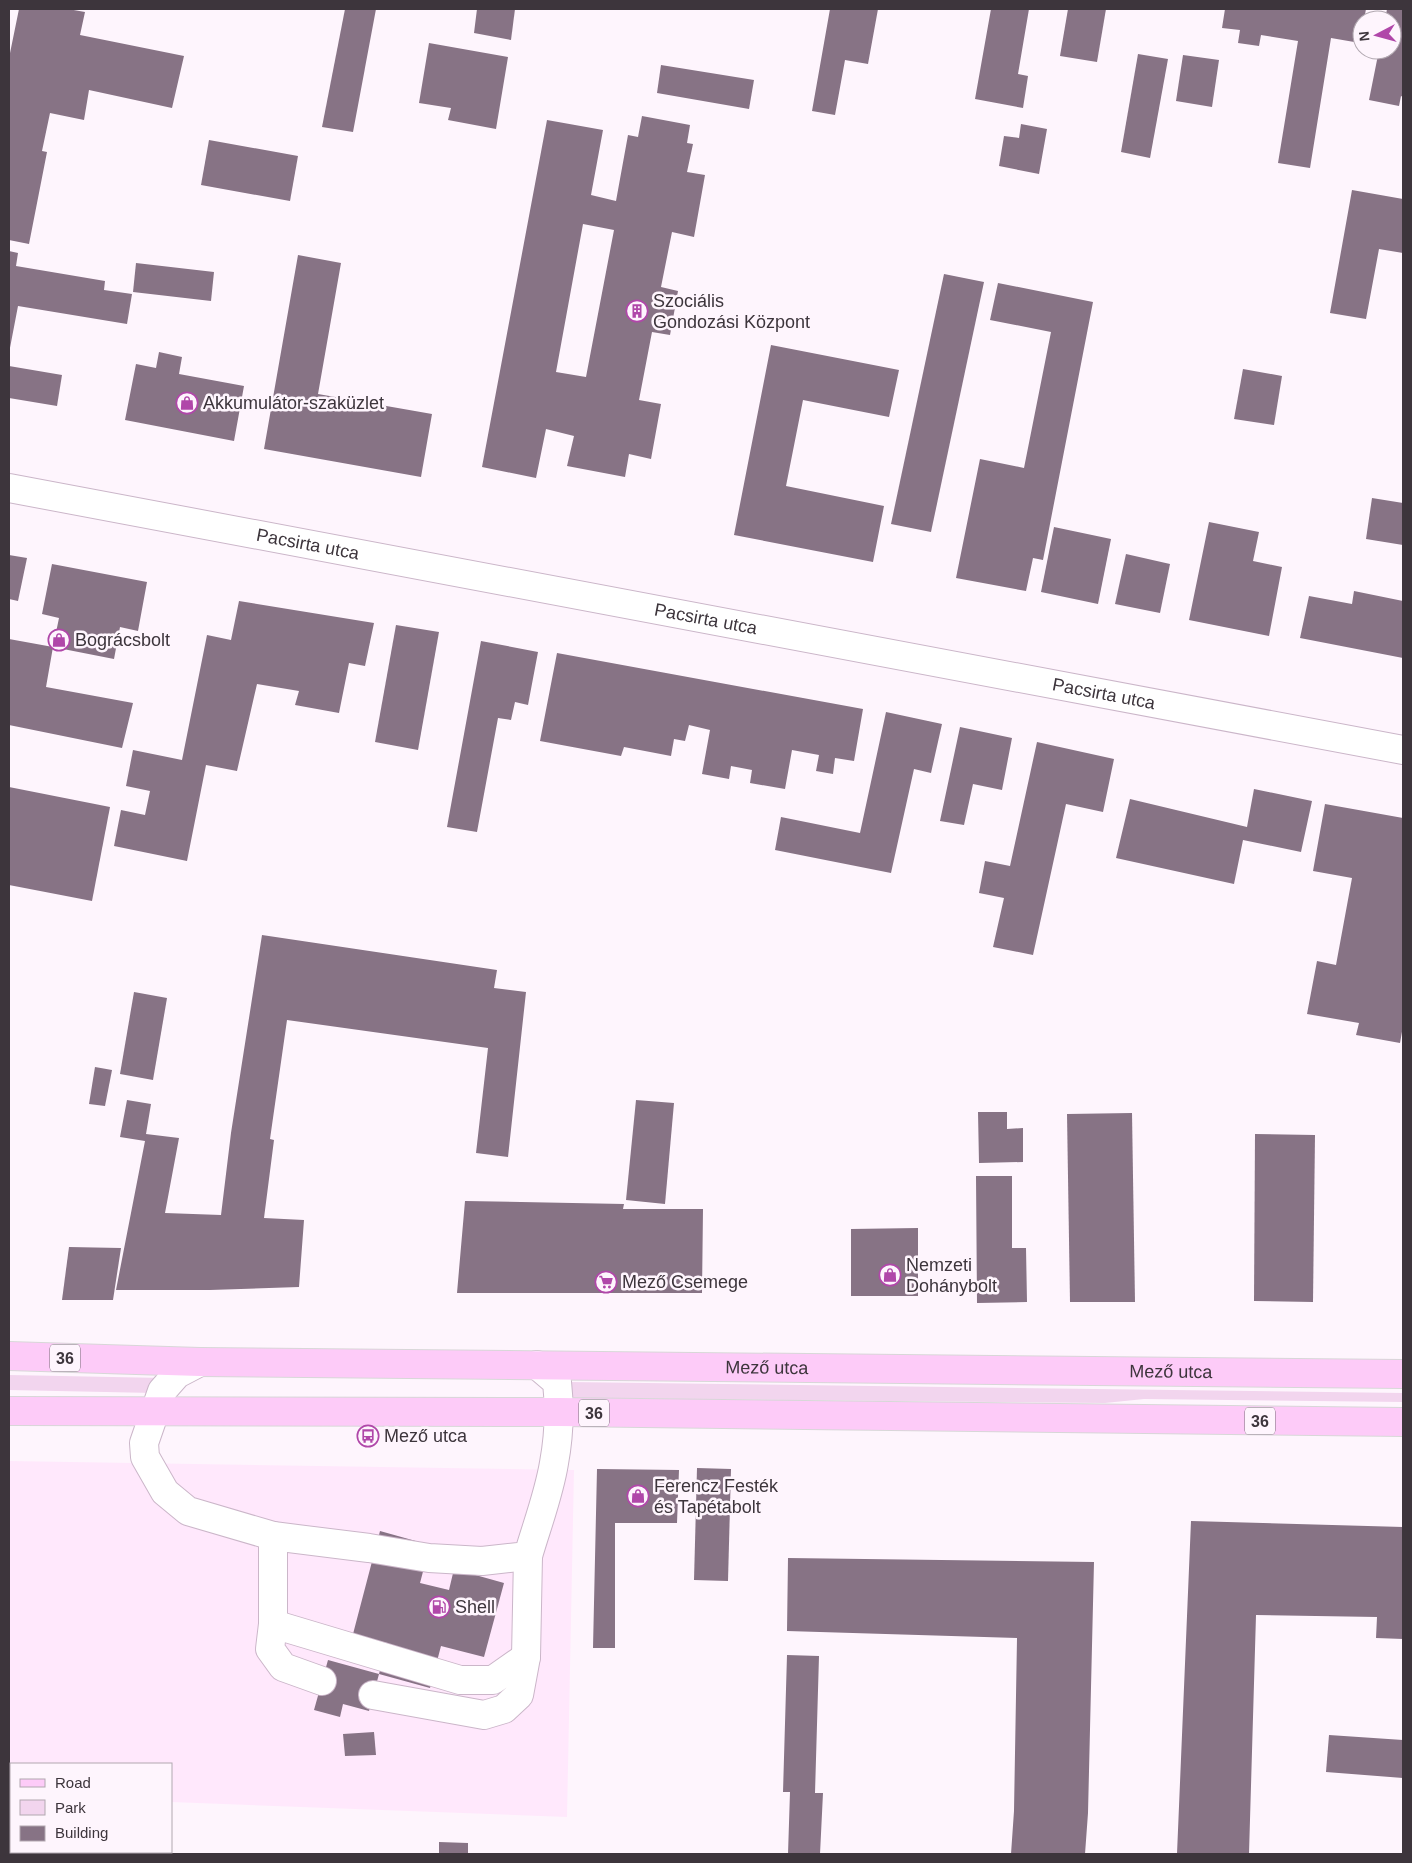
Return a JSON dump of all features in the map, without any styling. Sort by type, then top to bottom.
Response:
[{"type":"main road","name":"Mező utca","points":[[9,1356],[200,1362],[1403,1374]]},
{"type":"main road","name":"36","points":[[9,1411],[559,1412],[1403,1422]]},
{"type":"street","name":"Pacsirta utca","points":[[9,488],[1403,750]]},
{"type":"street","points":[[200,1362],[177,1374],[162,1392],[144,1443],[145,1457],[165,1492],[188,1511],[273,1536],[369,1548],[429,1558],[482,1561],[528,1556]]},
{"type":"street","points":[[373,1695],[484,1715],[504,1709],[519,1695],[526,1657],[528,1556],[554,1463],[559,1412],[557,1382],[537,1365]]},
{"type":"street","points":[[273,1536],[273,1624],[270,1648],[282,1667],[322,1681]]},
{"type":"street","points":[[273,1624],[460,1680],[493,1680],[526,1657]]},
{"type":"shaded area","points":[[9,1461],[574,1470],[567,1817],[172,1802],[172,1763],[10,1763],[9,1854]]},
{"type":"green space","points":[[9,1375],[164,1378],[154,1393],[9,1390]]},
{"type":"green space","points":[[567,1382],[1403,1393],[1403,1402],[1144,1399],[1105,1403],[569,1398]]},
{"type":"building","points":[[19,9],[68,9],[85,12],[80,35],[184,56],[172,108],[89,90],[84,120],[50,113],[42,151],[47,152],[29,244],[9,240],[9,58]]},
{"type":"building","points":[[345,9],[376,9],[353,132],[322,127]]},
{"type":"building","points":[[477,9],[515,9],[511,40],[474,33]]},
{"type":"building","points":[[830,9],[878,9],[868,64],[845,60],[835,115],[812,111]]},
{"type":"building","points":[[991,9],[1029,9],[1018,74],[1028,76],[1023,108],[975,99]]},
{"type":"building","points":[[1068,9],[1106,9],[1097,62],[1060,56]]},
{"type":"building","points":[[1225,9],[1366,9],[1352,10],[1352,42],[1331,38],[1310,168],[1278,163],[1298,41],[1261,35],[1259,46],[1238,43],[1240,30],[1222,28]]},
{"type":"building","points":[[1403,9],[1403,97],[1401,96],[1399,106],[1369,100],[1377,60],[1402,60],[1402,10],[1387,10]]},
{"type":"building","points":[[429,43],[508,57],[496,129],[448,120],[451,108],[419,103]]},
{"type":"building","points":[[1138,54],[1168,59],[1150,158],[1121,152]]},
{"type":"building","points":[[1183,55],[1219,60],[1212,107],[1176,101]]},
{"type":"building","points":[[661,65],[754,80],[749,109],[657,93]]},
{"type":"building","name":"Szociális Gondozási Központ","points":[[642,116],[690,125],[687,143],[693,144],[687,172],[705,175],[694,237],[672,232],[661,287],[678,291],[670,335],[652,332],[639,400],[661,404],[651,459],[629,454],[625,477],[567,466],[574,436],[546,429],[536,478],[482,467],[547,120],[603,130],[591,195],[616,201],[628,135],[638,137]],"holes":[[[583,224],[614,230],[586,377],[556,372]]]},
{"type":"building","points":[[1021,124],[1047,129],[1039,174],[999,166],[1004,136],[1019,138]]},
{"type":"building","points":[[209,140],[298,156],[290,201],[201,185]]},
{"type":"building","points":[[1352,190],[1403,199],[1403,253],[1379,249],[1366,319],[1330,313]]},
{"type":"building","points":[[9,251],[18,253],[16,266],[105,281],[104,290],[132,294],[127,324],[18,306],[9,353]]},
{"type":"building","points":[[298,255],[341,263],[318,394],[432,414],[421,477],[264,449]]},
{"type":"building","points":[[136,263],[214,272],[211,301],[133,292]]},
{"type":"building","points":[[944,274],[984,282],[931,532],[891,524]]},
{"type":"building","points":[[998,283],[1093,302],[1043,560],[1033,558],[1026,591],[956,578],[980,459],[1024,468],[1051,332],[990,320]]},
{"type":"building","points":[[771,345],[899,370],[889,417],[803,400],[786,486],[884,506],[873,562],[734,535]]},
{"type":"building","points":[[159,352],[182,357],[179,374],[244,386],[234,441],[125,420],[136,364],[156,368]]},
{"type":"building","points":[[9,366],[62,375],[57,406],[9,398]]},
{"type":"building","points":[[1243,369],[1282,376],[1274,425],[1234,419]]},
{"type":"building","points":[[1372,498],[1403,503],[1403,545],[1366,539]]},
{"type":"building","points":[[1209,522],[1259,532],[1253,561],[1282,567],[1269,636],[1189,620]]},
{"type":"building","points":[[1054,527],[1111,539],[1098,604],[1041,592]]},
{"type":"building","points":[[1126,554],[1170,564],[1160,613],[1115,604]]},
{"type":"building","points":[[9,555],[27,558],[18,601],[9,599]]},
{"type":"building","points":[[52,564],[147,582],[138,631],[120,627],[114,659],[53,647],[59,618],[42,614]]},
{"type":"building","points":[[1354,591],[1403,601],[1403,658],[1300,638],[1309,596],[1352,604]]},
{"type":"building","points":[[239,601],[374,623],[365,666],[349,663],[339,713],[295,705],[299,691],[257,684],[237,771],[206,765],[187,861],[114,846],[121,810],[145,815],[150,791],[126,786],[133,750],[182,760],[207,635],[231,640]]},
{"type":"building","points":[[396,625],[439,632],[418,750],[375,742]]},
{"type":"building","points":[[9,639],[53,647],[46,687],[133,703],[122,748],[9,725]]},
{"type":"building","points":[[481,641],[538,652],[528,705],[515,702],[511,720],[498,718],[477,832],[447,827]]},
{"type":"building","points":[[557,653],[863,709],[854,761],[835,758],[833,774],[816,771],[819,755],[792,750],[785,789],[750,783],[752,770],[731,766],[729,779],[702,774],[710,730],[689,725],[685,741],[674,739],[671,756],[624,747],[621,756],[540,741]]},
{"type":"building","points":[[886,712],[942,724],[931,773],[914,769],[891,873],[775,850],[781,817],[860,833]]},
{"type":"building","points":[[960,727],[1012,738],[1002,790],[973,784],[964,825],[940,821]]},
{"type":"building","points":[[1037,742],[1114,759],[1103,812],[1066,804],[1033,955],[993,947],[1004,898],[979,893],[985,861],[1010,866]]},
{"type":"building","points":[[9,787],[110,807],[92,901],[9,885]]},
{"type":"building","points":[[1254,789],[1312,801],[1301,852],[1243,840],[1234,884],[1116,858],[1130,799],[1247,827]]},
{"type":"building","points":[[1325,804],[1403,818],[1403,1026],[1400,1043],[1356,1035],[1359,1023],[1307,1014],[1317,961],[1336,965],[1352,878],[1313,871]]},
{"type":"building","points":[[262,935],[497,970],[494,988],[526,992],[508,1157],[476,1153],[488,1048],[287,1020],[270,1139],[274,1140],[264,1218],[304,1220],[299,1287],[210,1290],[116,1290],[145,1141],[120,1137],[127,1100],[151,1104],[146,1134],[179,1138],[165,1213],[221,1215],[231,1133]]},
{"type":"building","points":[[134,992],[167,998],[153,1080],[120,1074]]},
{"type":"building","points":[[95,1067],[112,1070],[105,1106],[89,1104]]},
{"type":"building","points":[[636,1100],[674,1103],[665,1204],[626,1200]]},
{"type":"building","points":[[978,1112],[1007,1112],[1007,1129],[1023,1128],[1023,1162],[979,1163]]},
{"type":"building","points":[[1132,1113],[1135,1302],[1070,1302],[1067,1114]]},
{"type":"building","points":[[1255,1134],[1315,1135],[1313,1302],[1254,1301]]},
{"type":"building","points":[[976,1176],[1012,1176],[1012,1248],[1026,1248],[1027,1302],[977,1303]]},
{"type":"building","points":[[465,1201],[624,1204],[623,1209],[703,1209],[702,1293],[457,1293]]},
{"type":"building","points":[[918,1228],[918,1296],[851,1296],[851,1229]]},
{"type":"building","points":[[69,1247],[121,1248],[113,1300],[62,1300]]},
{"type":"building","points":[[697,1468],[731,1469],[728,1581],[694,1580]]},
{"type":"building","points":[[597,1469],[679,1470],[677,1523],[615,1523],[615,1648],[593,1648]]},
{"type":"building","points":[[1191,1521],[1403,1527],[1403,1639],[1376,1638],[1377,1617],[1256,1615],[1249,1854],[1177,1854]]},
{"type":"building","points":[[380,1531],[430,1545],[420,1583],[449,1590],[454,1569],[504,1583],[484,1657],[441,1646],[430,1688],[379,1674],[387,1643],[353,1634]]},
{"type":"building","points":[[788,1558],[1094,1562],[1088,1813],[1085,1854],[1011,1854],[1014,1811],[1017,1638],[787,1631]]},
{"type":"building","points":[[787,1655],[819,1656],[815,1793],[823,1793],[820,1854],[788,1854],[790,1792],[783,1792]]},
{"type":"building","points":[[328,1660],[379,1674],[369,1711],[343,1704],[340,1717],[314,1710]]},
{"type":"building","points":[[374,1732],[376,1755],[345,1756],[343,1734]]},
{"type":"building","points":[[1329,1735],[1403,1740],[1403,1778],[1326,1772]]},
{"type":"building","points":[[439,1842],[468,1843],[468,1854],[439,1854]]},
{"type":"place","name":"Szociális Gondozási Központ","points":[[637,311]]},
{"type":"place","name":"Akkumulátor-szaküzlet","points":[[187,403]]},
{"type":"place","name":"Bográcsbolt","points":[[59,640]]},
{"type":"place","name":"Nemzeti Dohánybolt","points":[[890,1275]]},
{"type":"place","name":"Mező Csemege","points":[[606,1282]]},
{"type":"place","name":"Mező utca","points":[[368,1436]]},
{"type":"place","name":"Ferencz Festék és Tapétabolt","points":[[638,1496]]},
{"type":"place","name":"Shell","points":[[439,1607]]}]
